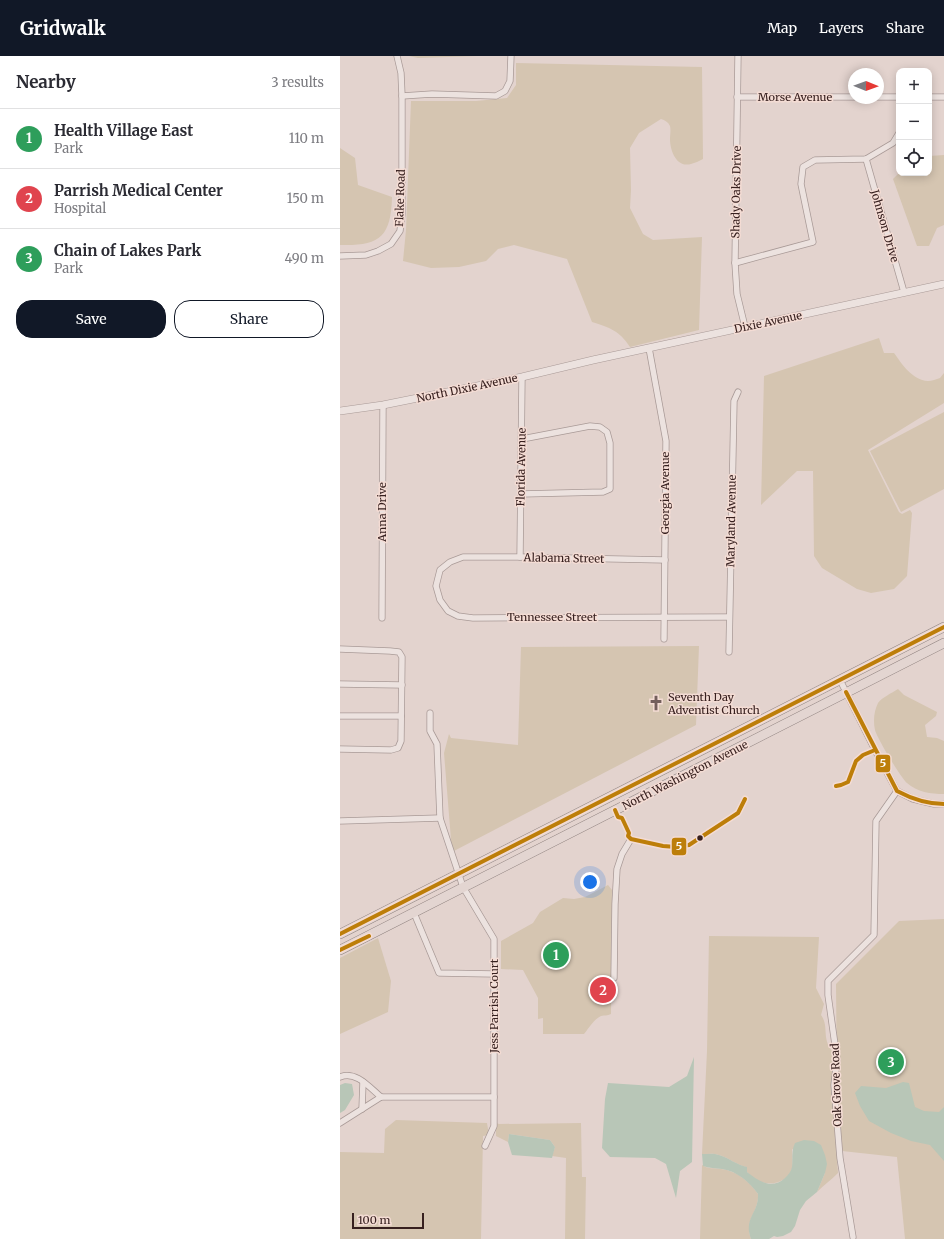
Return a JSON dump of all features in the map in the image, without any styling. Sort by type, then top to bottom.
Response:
[{"type":"main road","name":"North Washington Avenue","points":[[340,934],[944,627]]},
{"type":"main road","name":"North Washington Avenue","points":[[340,950],[944,643]]},
{"type":"main road","points":[[609,798],[615,810]]},
{"type":"street","name":"Flake Road","points":[[340,256],[366,254],[378,251],[391,244],[400,231],[402,214],[402,96],[401,73],[397,56]]},
{"type":"street","points":[[402,96],[432,94],[496,96],[505,91],[510,81],[511,56]]},
{"type":"street","name":"Shady Oaks Drive","points":[[738,56],[735,263],[737,294],[745,327]]},
{"type":"street","name":"Morse Avenue","points":[[737,97],[848,97]]},
{"type":"street","points":[[884,97],[896,97]]},
{"type":"street","points":[[932,97],[944,97]]},
{"type":"street","points":[[735,263],[813,242],[801,184],[803,167],[815,160],[866,159],[893,143],[896,138]]},
{"type":"street","name":"Johnson Drive","points":[[866,159],[904,292]]},
{"type":"street","name":"Dixie Avenue","points":[[593,360],[944,284]]},
{"type":"street","name":"Georgia Avenue","points":[[649,348],[666,441],[664,639]]},
{"type":"street","name":"North Dixie Avenue","points":[[340,411],[383,405],[522,377],[593,360]]},
{"type":"street","name":"Florida Avenue","points":[[520,557],[522,377]]},
{"type":"street","name":"Maryland Avenue","points":[[729,652],[734,401],[738,392]]},
{"type":"street","name":"Anna Drive","points":[[382,618],[383,405]]},
{"type":"street","points":[[521,494],[603,492],[610,489],[610,443],[607,432],[600,426],[590,426],[522,439]]},
{"type":"street","name":"Alabama Street","points":[[463,557],[665,560]]},
{"type":"street","name":"Tennessee Street","points":[[463,557],[450,562],[440,570],[436,586],[440,600],[448,611],[458,616],[473,618],[665,616],[729,617]]},
{"type":"street","points":[[340,649],[399,652],[402,658],[400,741],[398,748],[391,750],[340,749]]},
{"type":"street","points":[[840,680],[875,750],[898,791],[913,799],[934,804],[944,804]]},
{"type":"street","points":[[340,684],[402,685]]},
{"type":"street","name":"Jess Parrish Court","points":[[430,713],[430,731],[436,744],[440,818],[463,887],[494,939],[494,1126],[485,1146]]},
{"type":"street","points":[[340,716],[401,716]]},
{"type":"street","name":"Oak Grove Road","points":[[854,1237],[840,1158],[834,1085],[837,1059],[828,995],[828,981],[874,935],[876,821],[898,791]]},
{"type":"street","points":[[340,821],[440,818]]},
{"type":"street","points":[[614,978],[617,869],[622,854],[631,839]]},
{"type":"street","points":[[414,913],[439,973],[494,974]]},
{"type":"street","points":[[340,1077],[344,1075],[355,1076],[381,1097]]},
{"type":"street","points":[[362,1109],[363,1082]]},
{"type":"street","points":[[340,1123],[381,1097],[494,1097]]},
{"type":"shaded area","points":[[409,56],[478,56],[418,58]]},
{"type":"shaded area","points":[[516,63],[702,67],[703,159],[686,165],[678,161],[671,148],[670,126],[666,121],[661,119],[639,133],[630,148],[630,208],[643,234],[653,240],[702,237],[699,330],[630,347],[614,330],[592,322],[567,259],[514,245],[498,249],[486,261],[459,267],[431,268],[403,261],[406,230],[411,101],[476,101],[507,98],[516,85]]},
{"type":"shaded area","points":[[340,148],[355,158],[358,185],[392,197],[389,222],[385,230],[380,237],[364,244],[340,245]]},
{"type":"shaded area","points":[[944,155],[944,225],[937,228],[929,246],[917,246],[893,179],[896,176],[932,176],[932,156]]},
{"type":"shaded area","points":[[879,338],[884,353],[894,353],[908,371],[917,378],[931,381],[940,378],[944,373],[944,403],[868,450],[899,512],[902,514],[910,510],[912,513],[907,576],[894,589],[871,593],[857,589],[822,568],[814,556],[813,471],[797,471],[761,505],[764,376]]},
{"type":"shaded area","points":[[944,412],[944,489],[901,512],[870,451]]},
{"type":"shaded area","points":[[699,646],[696,725],[452,852],[444,753],[449,734],[451,738],[518,745],[521,647]]},
{"type":"shaded area","points":[[898,689],[904,695],[937,712],[936,716],[925,725],[927,737],[937,738],[944,741],[944,794],[924,792],[915,789],[907,783],[884,749],[875,730],[874,720],[879,701]]},
{"type":"shaded area","points":[[608,885],[612,890],[611,1014],[598,1017],[584,1034],[543,1034],[543,1018],[538,1019],[538,998],[523,970],[501,969],[501,941],[533,923],[540,912],[563,898],[574,899],[585,897]]},
{"type":"shaded area","points":[[944,919],[944,1239],[905,1239],[897,1157],[842,1151],[837,1088],[836,984],[899,921]]},
{"type":"shaded area","points":[[709,936],[819,937],[816,988],[824,1004],[821,1015],[825,1024],[826,1039],[830,1049],[835,1054],[841,1159],[837,1160],[838,1173],[817,1192],[825,1173],[792,1149],[792,1169],[790,1174],[782,1180],[772,1183],[761,1182],[747,1172],[746,1167],[739,1165],[723,1156],[715,1154],[702,1154],[707,1051]]},
{"type":"shaded area","points":[[378,938],[391,981],[388,1012],[340,1034],[340,958]]},
{"type":"shaded area","points":[[694,1057],[692,1162],[680,1171],[676,1198],[666,1164],[655,1158],[610,1157],[602,1148],[605,1099],[608,1083],[669,1087],[687,1076]]},
{"type":"shaded area","points":[[903,1082],[909,1083],[915,1107],[924,1111],[939,1112],[944,1107],[944,1161],[930,1145],[911,1141],[891,1133],[869,1121],[860,1106],[855,1093],[861,1086],[886,1088]]},
{"type":"shaded area","points":[[345,1083],[352,1084],[354,1095],[345,1110],[340,1113],[340,1085]]},
{"type":"shaded area","points":[[396,1120],[487,1123],[489,1135],[483,1136],[481,1239],[340,1239],[340,1152],[384,1153],[385,1129]]},
{"type":"shaded area","points":[[496,1123],[581,1123],[582,1177],[586,1177],[585,1239],[565,1239],[566,1158],[552,1156],[555,1147],[550,1140],[509,1134],[508,1142],[496,1136]]},
{"type":"shaded area","points":[[509,1134],[550,1140],[555,1147],[552,1158],[512,1155],[508,1142]]},
{"type":"shaded area","points":[[804,1140],[814,1141],[821,1145],[825,1155],[827,1164],[817,1192],[806,1201],[800,1210],[795,1226],[791,1232],[783,1236],[774,1236],[769,1239],[751,1239],[749,1226],[758,1201],[758,1194],[747,1181],[733,1172],[703,1166],[702,1154],[715,1154],[723,1156],[747,1167],[747,1172],[760,1181],[770,1184],[780,1182],[789,1173],[792,1167],[795,1143]]},
{"type":"shaded area","points":[[702,1165],[709,1168],[727,1170],[737,1174],[747,1181],[758,1194],[758,1201],[749,1226],[751,1239],[700,1239]]},
{"type":"transit line","name":"5","points":[[340,934],[944,627]]},
{"type":"transit line","name":"5","points":[[846,692],[897,791],[920,800],[944,804]]},
{"type":"transit line","name":"5","points":[[836,786],[848,782],[856,761],[863,755],[875,750]]},
{"type":"transit line","name":"5","points":[[615,810],[618,817],[622,818],[629,833],[628,836],[631,839],[663,846],[676,847],[689,845],[738,813],[745,799]]},
{"type":"transit line","name":"5","points":[[340,950],[369,936]]},
{"type":"place","name":"Seventh Day Adventist Church","points":[[656,703]]},
{"type":"place","name":"Health Village East","points":[[556,955]]},
{"type":"place","name":"Parrish Medical Center","points":[[603,990]]},
{"type":"place","name":"Chain of Lakes Park","points":[[891,1062]]}]
